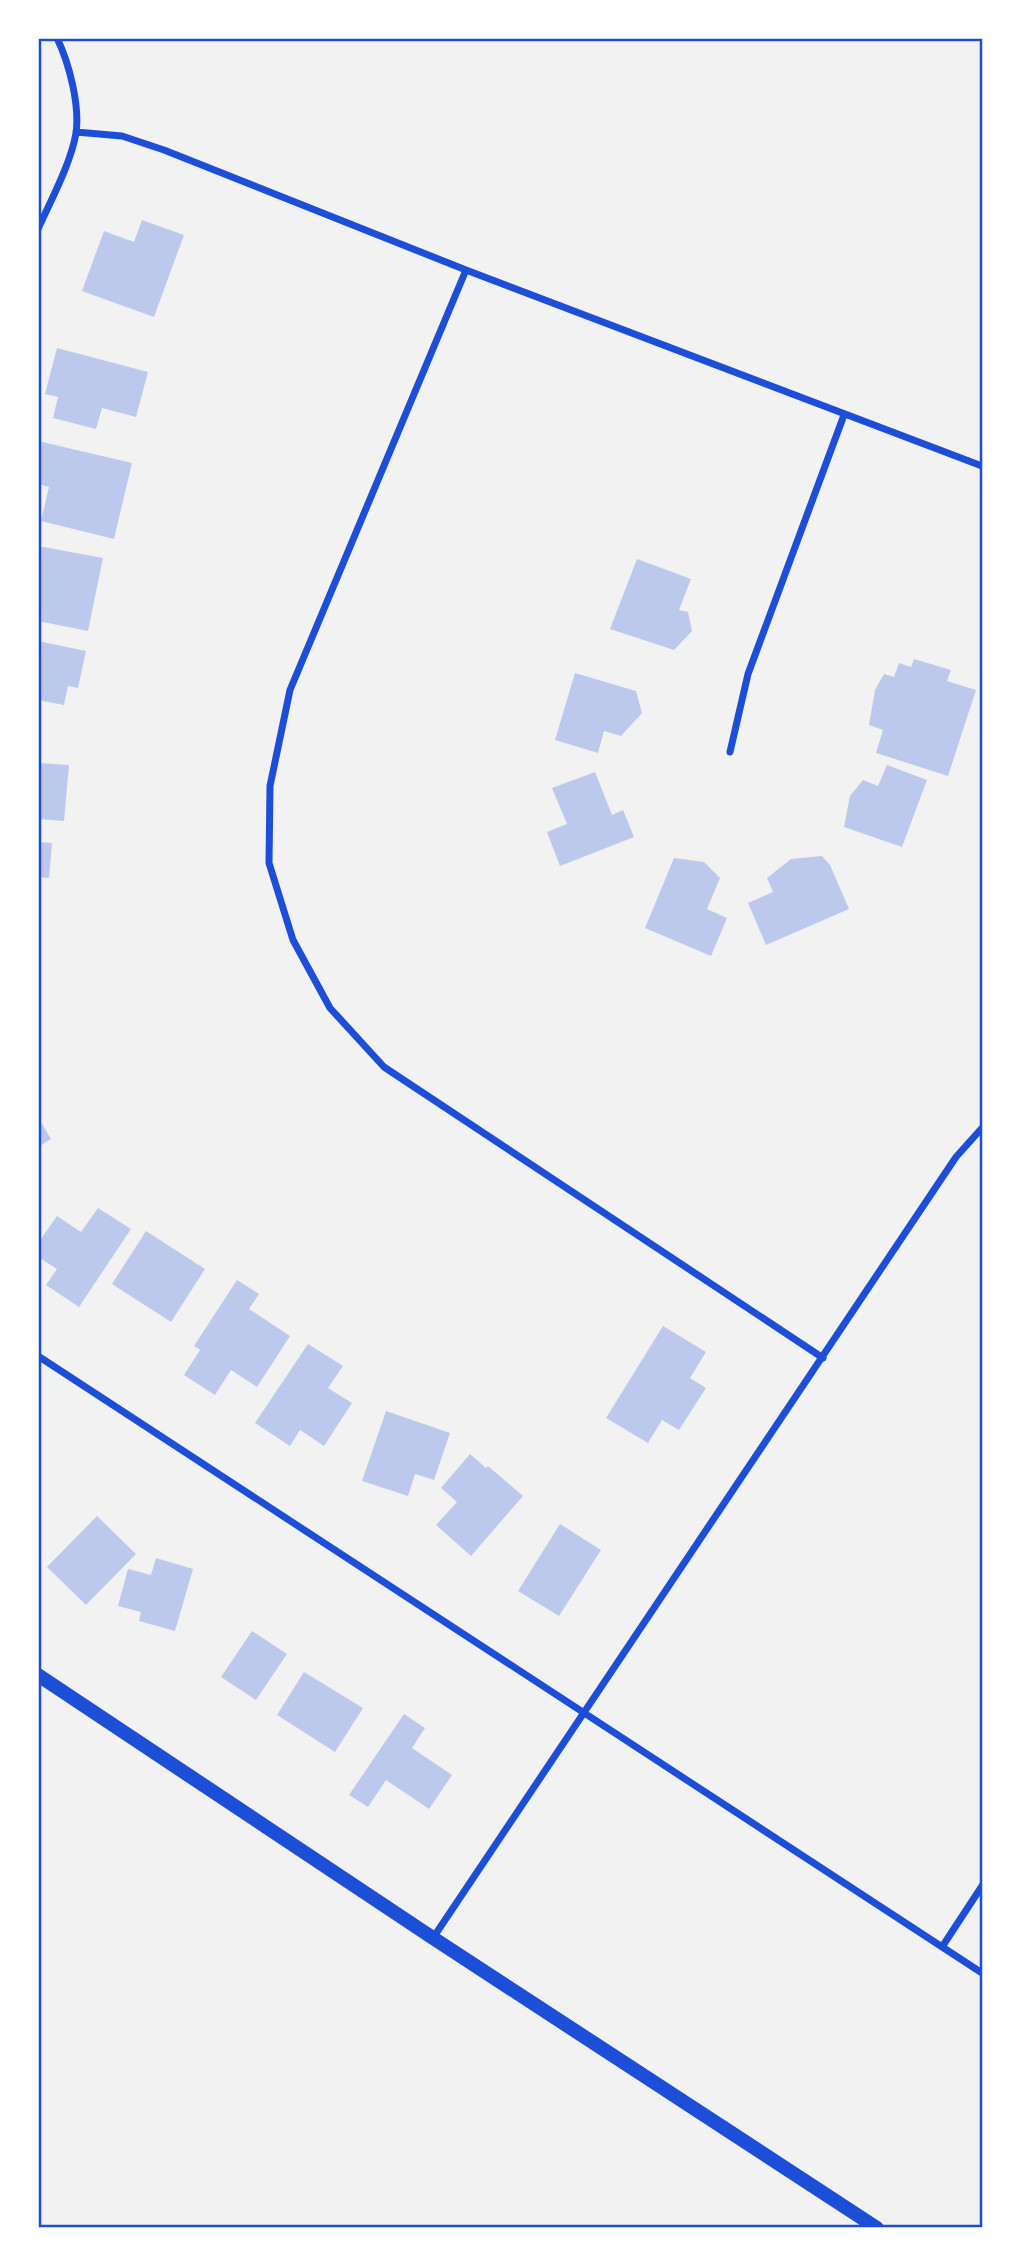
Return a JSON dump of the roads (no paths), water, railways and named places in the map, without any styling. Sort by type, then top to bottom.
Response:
[{"type":"main road","points":[[38,1675],[433,1938],[877,2228]]},
{"type":"street","points":[[38,229],[62,175],[76,132],[74,92],[63,50],[57,38]]},
{"type":"street","points":[[76,132],[122,136],[164,150],[466,270],[982,466]]},
{"type":"street","points":[[466,270],[290,690],[270,786],[269,863],[289,928],[330,1008],[384,1067],[822,1357]]},
{"type":"street","points":[[730,752],[748,674],[844,415]]},
{"type":"street","points":[[433,1938],[956,1157],[982,1128]]},
{"type":"street","points":[[38,1356],[982,1973]]},
{"type":"street","points":[[942,1947],[982,1886]]}]
